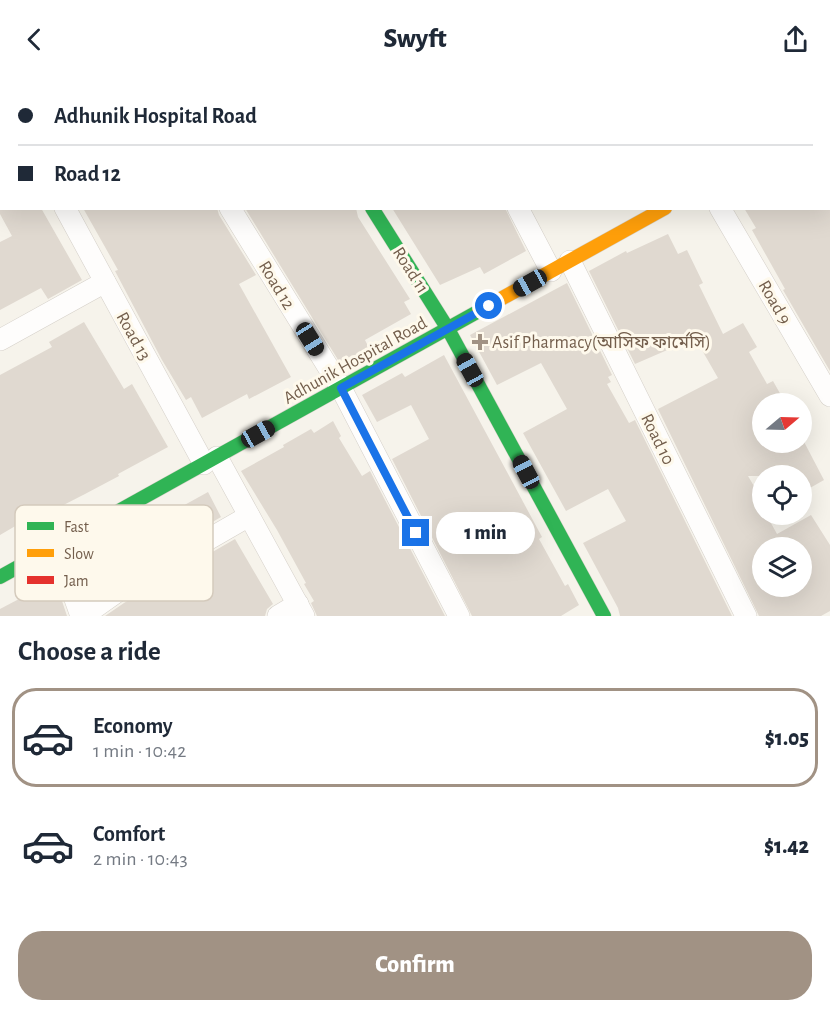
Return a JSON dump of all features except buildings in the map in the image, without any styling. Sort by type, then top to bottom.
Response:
[{"type":"street","name":"Road 13","points":[[65,210],[210,461],[249,516],[301,610]]},
{"type":"street","name":"Road 12","points":[[231,210],[341,388],[459,616]]},
{"type":"street","name":"Road 11","points":[[373,210],[448,329],[604,616]]},
{"type":"street","points":[[519,210],[551,272]]},
{"type":"street","name":"Adhunik Hospital Road","points":[[130,505],[661,210]]},
{"type":"street","name":"Road 9","points":[[721,210],[830,396]]},
{"type":"street","name":"Road 10","points":[[570,261],[746,616]]},
{"type":"street","points":[[0,340],[105,282]]},
{"type":"street","points":[[213,537],[249,516]]},
{"type":"street","name":"Adhunik Hospital Road","points":[[0,577],[15,569]]},
{"type":"street","points":[[76,601],[82,616],[104,601]]},
{"type":"street","points":[[278,616],[301,610]]},
{"type":"traffic: fast","points":[[373,210],[448,329],[604,616]]},
{"type":"traffic: fast","points":[[130,505],[479,311]]},
{"type":"traffic: fast","points":[[0,577],[15,569]]},
{"type":"traffic: slow","points":[[479,311],[661,210]]},
{"type":"place","name":"Asif Pharmacy(আসিফ ফার্মেসি)","points":[[480,342]]},
{"type":"route","points":[[416,533],[341,388],[489,306]]}]
